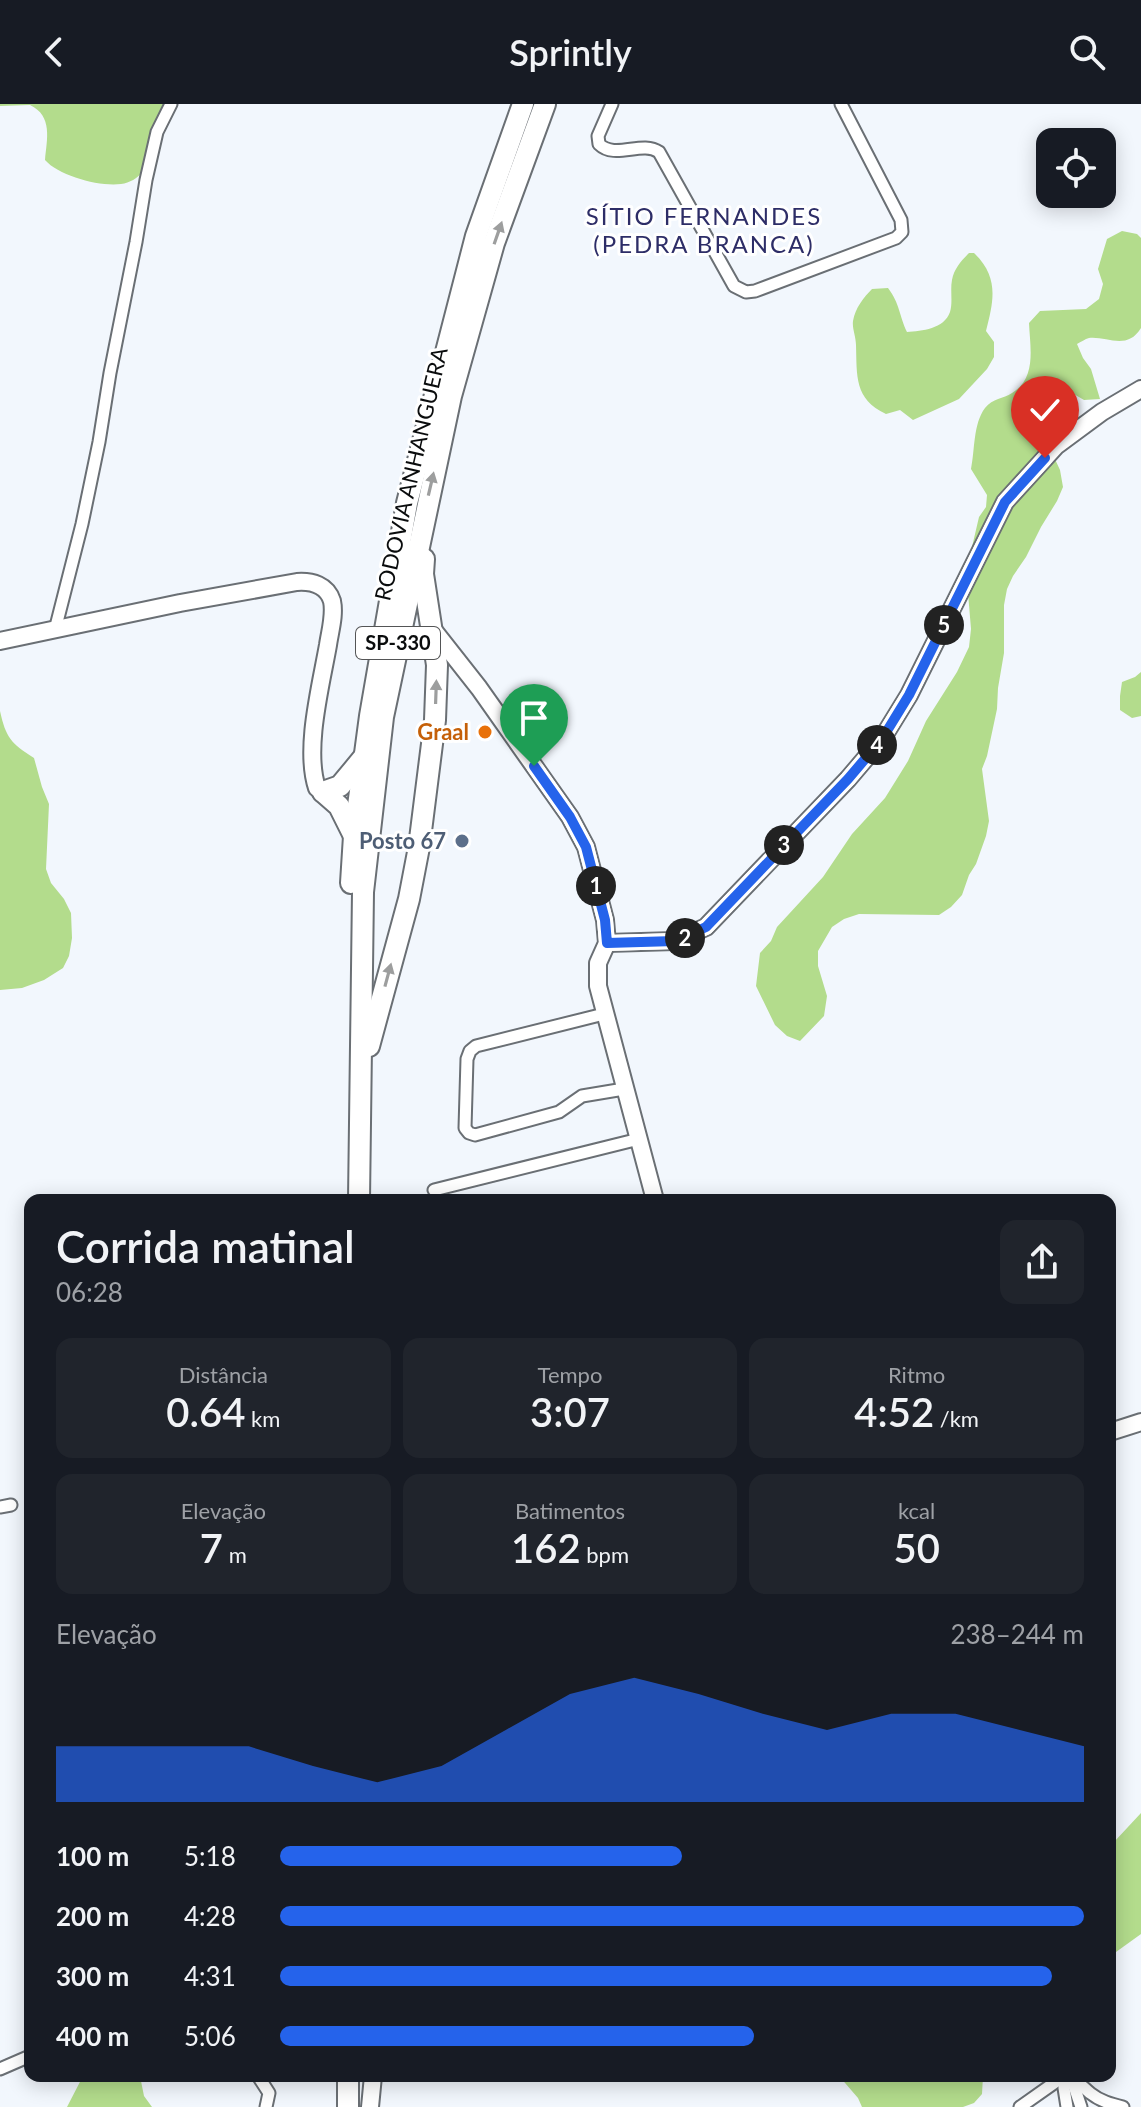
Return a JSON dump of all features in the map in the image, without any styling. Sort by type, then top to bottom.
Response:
[{"type":"highway","name":"RODOVIA ANHANGUERA","points":[[346,1194],[351,889],[364,757],[407,503],[476,236],[523,104]]},
{"type":"highway","name":"RODOVIA ANHANGUERA","points":[[359,1194],[363,892],[383,717],[451,396],[499,229],[545,104]]},
{"type":"highway","points":[[360,1077],[409,899],[419,847],[437,688],[437,665],[423,574],[424,516]]},
{"type":"highway","points":[[323,792],[340,786],[364,757]]},
{"type":"highway","points":[[323,792],[339,806],[354,836]]},
{"type":"highway","points":[[348,2082],[348,2107]]},
{"type":"highway","points":[[359,2082],[359,2107]]},
{"type":"street","points":[[55,630],[99,442],[146,180],[157,132],[171,104]]},
{"type":"street","points":[[612,104],[598,140],[602,147],[609,151],[651,148],[659,152],[734,286],[746,292],[896,238],[902,232],[901,220],[841,104]]},
{"type":"street","points":[[607,943],[675,941],[706,927],[848,779],[882,739],[909,695],[1005,502],[1056,446],[1102,412],[1141,389]]},
{"type":"street","points":[[0,641],[209,597],[297,582],[319,585],[328,592],[333,619],[316,714],[312,768],[317,788],[323,792]]},
{"type":"street","points":[[430,626],[551,789],[586,847],[605,920],[607,943],[598,963],[598,986],[653,1194]]},
{"type":"street","points":[[604,1014],[476,1046],[467,1059],[465,1128],[475,1135],[559,1112],[582,1096],[624,1089]]},
{"type":"street","points":[[434,1190],[639,1139]]},
{"type":"street","points":[[1116,1430],[1141,1422]]},
{"type":"street","points":[[0,2069],[24,2059]]},
{"type":"street","points":[[262,2082],[269,2093],[266,2107]]},
{"type":"street","points":[[370,2107],[372,2082]]},
{"type":"street","points":[[1020,2107],[1056,2082]]},
{"type":"street","points":[[1064,2082],[1067,2107]]},
{"type":"street","points":[[1070,2082],[1081,2107]]},
{"type":"street","points":[[1078,2082],[1108,2104],[1123,2107]]},
{"type":"green space","points":[[0,104],[170,104],[143,172],[127,183],[102,184],[60,171],[45,160],[47,129],[37,110],[30,105]]},
{"type":"green space","points":[[1122,231],[1141,238],[1141,328],[1130,339],[1123,341],[1089,338],[1077,344],[1091,369],[1100,399],[1084,400],[1072,393],[1059,399],[1048,411],[1054,457],[1063,487],[1007,589],[997,709],[982,769],[989,821],[976,864],[962,895],[939,915],[859,914],[832,927],[818,951],[818,966],[827,996],[824,1016],[800,1041],[787,1036],[775,1025],[756,986],[760,953],[771,941],[777,927],[823,877],[852,834],[885,798],[969,647],[968,564],[987,495],[971,469],[981,414],[995,400],[1020,387],[1025,379],[1031,352],[1029,323],[1040,311],[1086,309],[1099,299],[1103,284],[1098,269],[1107,239]]},
{"type":"green space","points":[[969,253],[974,253],[982,262],[991,280],[992,299],[986,331],[994,342],[994,357],[959,399],[913,420],[900,410],[886,414],[868,401],[859,386],[853,324],[858,307],[872,289],[888,288],[907,332],[938,326],[950,312],[953,276]]},
{"type":"green space","points":[[1141,672],[1141,716],[1132,718],[1120,710],[1122,682]]},
{"type":"green space","points":[[0,711],[11,739],[34,758],[49,804],[46,869],[51,883],[71,913],[72,938],[63,968],[44,980],[22,988],[0,990]]},
{"type":"green space","points":[[1141,1813],[1141,1934],[1116,1952],[1116,1840]]},
{"type":"green space","points":[[80,2082],[141,2082],[144,2096],[152,2107],[67,2107]]},
{"type":"green space","points":[[844,2082],[983,2082],[982,2094],[974,2103],[963,2107],[862,2107]]},
{"type":"place","name":"Graal","points":[[485,732]]},
{"type":"place","name":"Posto 67","points":[[462,841]]},
{"type":"district","name":"SÍTIO FERNANDES (PEDRA BRANCA)","points":[[704,231]]},
{"type":"route","points":[[534,766],[570,817],[586,847],[605,920],[607,943],[675,941],[706,927],[848,779],[882,739],[909,695],[1005,502],[1045,458]]}]
